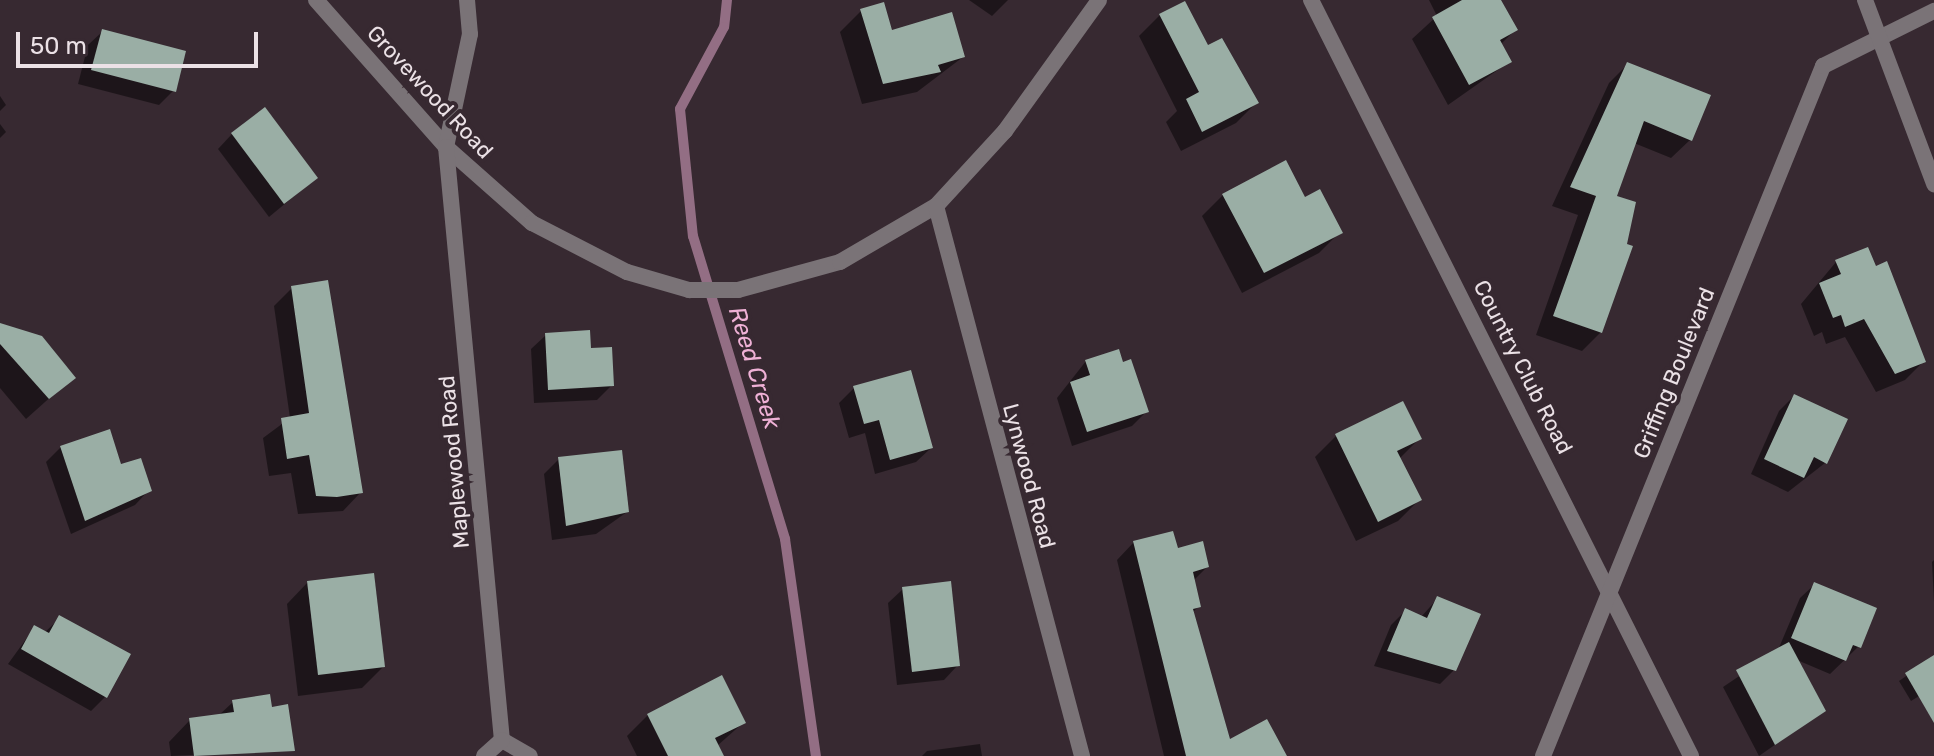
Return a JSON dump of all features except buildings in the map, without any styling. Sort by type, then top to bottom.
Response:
[{"type":"street","name":"Grovewood Road","points":[[316,0],[446,147],[532,223],[627,272],[689,290],[738,290],[840,262],[936,206],[1005,131],[1099,0]]},
{"type":"street","name":"Maplewood Road","points":[[467,0],[470,34],[446,147],[502,740]]},
{"type":"street","name":"Country Club Road","points":[[1311,0],[1691,756]]},
{"type":"street","points":[[1865,0],[1934,184]]},
{"type":"street","name":"Griffing Boulevard","points":[[1543,756],[1823,66],[1877,33],[1934,11]]},
{"type":"street","name":"Lynwood Road","points":[[936,206],[1082,756]]},
{"type":"street","points":[[484,756],[502,740],[530,756]]},
{"type":"waterway","name":"Reed Creek","points":[[727,0],[724,27],[680,109],[693,236],[785,539],[816,756]]}]
